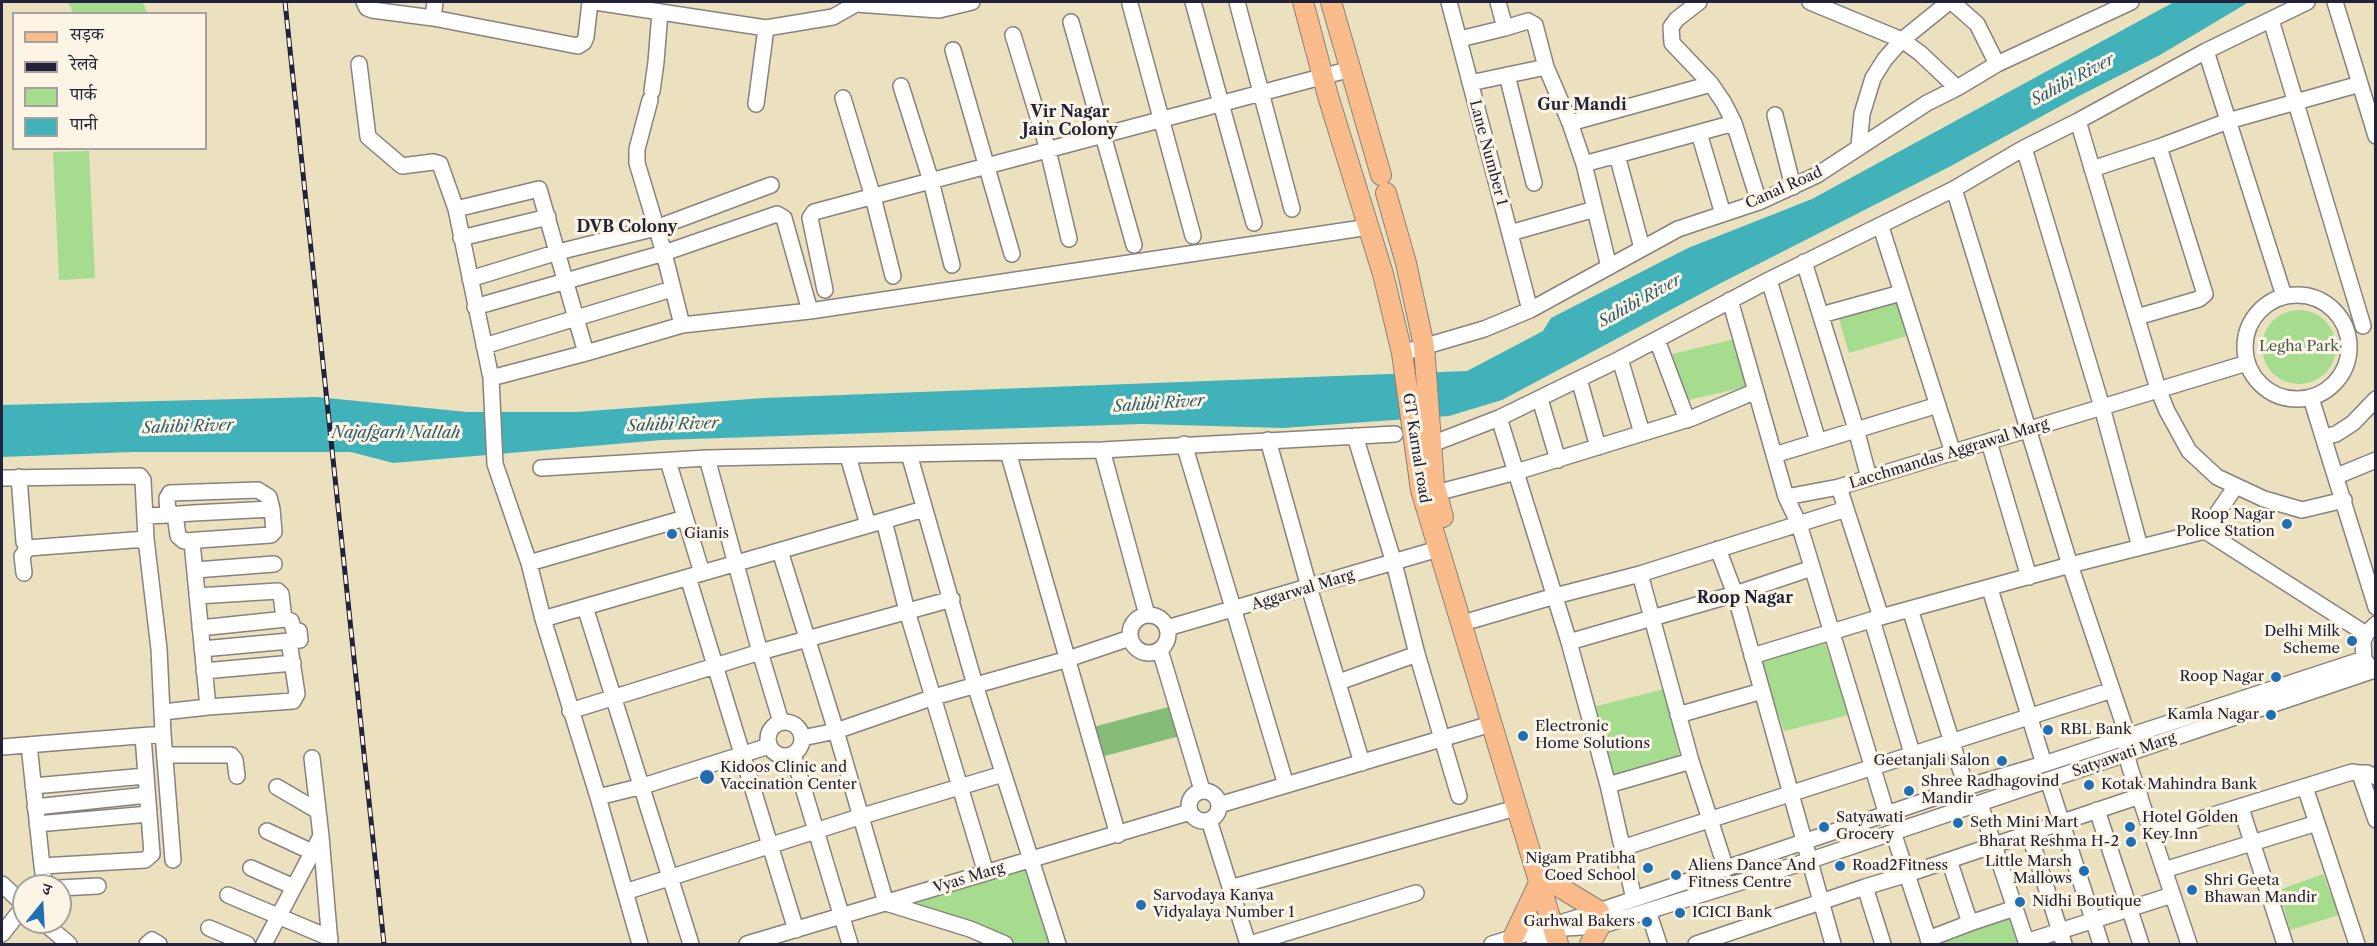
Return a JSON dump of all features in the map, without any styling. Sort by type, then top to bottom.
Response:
[{"type":"main road","name":"GT Karnal road","points":[[1303,2],[1323,77],[1382,269],[1418,436],[1473,620],[1560,933]]},
{"type":"main road","name":"GT Karnal road","points":[[1331,2],[1406,263],[1425,356],[1418,436],[1420,490],[1516,808],[1545,882]]},
{"type":"main road","points":[[1513,938],[1545,882],[1599,918],[1590,945]]},
{"type":"street","points":[[364,2],[367,8],[372,10],[433,18],[578,46],[584,42],[586,37],[593,2],[766,28],[833,18],[856,3],[937,6],[972,2]]},
{"type":"street","points":[[433,18],[435,2]]},
{"type":"street","points":[[1193,2],[1254,223]]},
{"type":"street","points":[[1237,2],[1292,209]]},
{"type":"street","name":"Lane Number 1","points":[[1449,2],[1530,310]]},
{"type":"street","points":[[1498,2],[1505,28]]},
{"type":"street","points":[[1699,2],[1677,19],[1671,27],[1674,47],[1711,84],[1724,103],[1734,123],[1760,202]]},
{"type":"street","points":[[1810,2],[1902,40],[1957,88]]},
{"type":"street","points":[[1859,146],[1862,114],[1873,78],[1885,59],[1902,40],[1950,2],[1977,24],[1997,64]]},
{"type":"street","name":"Canal Road","points":[[1403,361],[1425,356],[1530,310],[1678,229],[1760,202],[1793,187],[1817,175],[1927,103],[1997,64],[2103,8],[2131,2]]},
{"type":"street","points":[[541,468],[707,458],[1102,450],[1355,436],[1418,436],[1499,418],[1620,359],[1804,262],[1954,189],[2024,148],[2206,51],[2307,2]]},
{"type":"street","points":[[2335,2],[2375,136]]},
{"type":"street","points":[[1130,4],[1193,236]]},
{"type":"street","points":[[660,12],[651,95],[637,149],[637,164],[664,252],[682,325]]},
{"type":"street","points":[[2271,20],[2369,324],[2347,331]]},
{"type":"street","points":[[1460,43],[1464,38],[1528,21],[1533,22],[1546,67],[1570,123],[1584,164],[1609,267]]},
{"type":"street","points":[[1071,22],[1134,245]]},
{"type":"street","points":[[756,104],[766,28]]},
{"type":"street","points":[[1013,35],[1048,150],[1069,239]]},
{"type":"street","points":[[953,50],[1012,254]]},
{"type":"street","points":[[2206,51],[2284,296]]},
{"type":"street","points":[[360,64],[368,137],[402,166],[433,162],[440,164],[456,208],[491,378],[495,464],[529,563],[543,619],[598,797],[640,945]]},
{"type":"street","points":[[1470,83],[1546,67]]},
{"type":"street","points":[[825,290],[810,216],[814,212],[1351,69]]},
{"type":"street","points":[[1507,75],[1534,183]]},
{"type":"street","points":[[1570,123],[1711,84]]},
{"type":"street","points":[[2092,169],[2228,121],[2360,84]]},
{"type":"street","points":[[901,86],[931,181],[952,266]]},
{"type":"street","points":[[843,98],[873,197],[893,276]]},
{"type":"street","points":[[1775,115],[1793,187]]},
{"type":"street","points":[[2078,121],[2158,389],[2189,451],[2217,477],[2264,499],[2302,510],[2344,500]]},
{"type":"street","points":[[1584,164],[1734,123]]},
{"type":"street","points":[[1699,133],[1723,214]]},
{"type":"street","points":[[2137,317],[2199,299],[2205,294],[2159,147]]},
{"type":"street","points":[[2024,148],[2102,407],[2140,547]]},
{"type":"street","points":[[1617,155],[1642,248]]},
{"type":"street","points":[[470,279],[558,252],[656,228],[771,185]]},
{"type":"street","points":[[456,208],[539,189],[586,353]]},
{"type":"street","points":[[1954,189],[2070,565],[2128,737],[2126,753],[2189,945]]},
{"type":"street","points":[[1510,233],[1595,209]]},
{"type":"street","points":[[475,307],[664,252],[780,214],[784,218],[810,311]]},
{"type":"street","points":[[461,238],[548,217]]},
{"type":"street","points":[[1881,226],[1953,453]]},
{"type":"street","points":[[491,378],[682,325],[810,311],[1369,227]]},
{"type":"street","points":[[1804,262],[1869,478]]},
{"type":"street","points":[[1382,269],[1406,263]]},
{"type":"street","points":[[1769,280],[1818,441]]},
{"type":"street","points":[[484,346],[672,289]]},
{"type":"street","points":[[1821,315],[1901,294]]},
{"type":"street","points":[[2302,295],[2320,300],[2335,311],[2347,331],[2350,345],[2347,363],[2339,380],[2325,392],[2311,398],[2293,400],[2275,395],[2260,385],[2251,373],[2245,356],[2245,337],[2252,320],[2264,307],[2284,296],[2302,295]]},
{"type":"street","points":[[1730,300],[1786,497],[1799,524],[1887,815]]},
{"type":"street","points":[[1657,340],[1687,420]]},
{"type":"street","points":[[1620,359],[1642,434]]},
{"type":"street","name":"Lacchmandas Aggrawal Marg","points":[[1473,620],[1640,574],[1846,509],[1839,487],[2247,363]]},
{"type":"street","points":[[1579,379],[1598,447]]},
{"type":"street","points":[[1436,493],[1558,460],[1687,420],[1756,391]]},
{"type":"street","points":[[2311,398],[2376,607]]},
{"type":"street","points":[[1540,399],[1558,460]]},
{"type":"street","points":[[2324,437],[2336,434],[2353,423],[2376,399]]},
{"type":"street","points":[[1774,455],[1938,405]]},
{"type":"street","points":[[1499,418],[1569,642],[1608,786],[1634,899]]},
{"type":"street","points":[[1355,436],[1394,562],[1417,654],[1459,796]]},
{"type":"street","points":[[1268,440],[1362,763]]},
{"type":"street","points":[[1989,442],[2029,577]]},
{"type":"street","points":[[1184,444],[1286,785]]},
{"type":"street","points":[[1102,450],[1147,615]]},
{"type":"street","points":[[1008,452],[1118,835]]},
{"type":"street","points":[[909,454],[975,685],[1058,945]]},
{"type":"street","points":[[848,456],[868,525]]},
{"type":"street","points":[[707,458],[781,722]]},
{"type":"street","points":[[2337,476],[2376,460]]},
{"type":"street","points":[[669,461],[685,518],[695,575],[716,666],[796,930]]},
{"type":"street","points":[[2,478],[136,475],[143,480],[146,539],[159,649],[173,860]]},
{"type":"street","points":[[19,477],[24,542],[28,548]]},
{"type":"street","points":[[1752,656],[1877,618],[2205,531],[2236,486]]},
{"type":"street","points":[[1786,497],[1839,487]]},
{"type":"street","points":[[258,490],[269,497],[274,532],[271,535],[182,540],[178,536],[172,514],[167,498],[170,493],[258,490]]},
{"type":"street","points":[[145,516],[272,509]]},
{"type":"street","points":[[543,619],[924,509]]},
{"type":"street","points":[[1846,509],[1912,753]]},
{"type":"street","points":[[193,513],[195,570],[208,707]]},
{"type":"street","points":[[529,563],[685,518]]},
{"type":"street","points":[[884,521],[907,611],[986,873]]},
{"type":"street","points":[[2205,531],[2371,629],[2362,651],[2371,667]]},
{"type":"street","points":[[24,573],[22,556],[28,548],[146,539]]},
{"type":"street","name":"Aggarwal Marg","points":[[1167,628],[1438,549]]},
{"type":"street","points":[[1718,549],[1735,594],[1820,904],[1828,943]]},
{"type":"street","points":[[780,551],[886,903],[970,929],[1005,945]]},
{"type":"street","points":[[195,570],[274,564]]},
{"type":"street","points":[[1569,642],[1735,594],[1812,568]]},
{"type":"street","points":[[1640,574],[1691,761],[1725,869]]},
{"type":"street","points":[[1990,589],[2044,764]]},
{"type":"street","points":[[198,596],[278,591],[281,594],[285,619]]},
{"type":"street","points":[[570,711],[760,652],[952,599]]},
{"type":"street","points":[[585,607],[691,945]]},
{"type":"street","points":[[1910,609],[1966,787]]},
{"type":"street","points":[[1147,615],[1159,618],[1167,628],[1167,638],[1160,650],[1153,653],[1138,650],[1130,638],[1130,630],[1134,623],[1147,615]]},
{"type":"street","points":[[200,628],[285,619],[291,621],[294,631],[299,631],[300,640],[202,649]]},
{"type":"street","points":[[802,738],[836,731],[934,697],[1068,659],[1130,638]]},
{"type":"street","points":[[163,712],[293,700],[297,694],[289,641]]},
{"type":"street","points":[[1160,650],[1202,790]]},
{"type":"street","points":[[1339,682],[1417,654]]},
{"type":"street","points":[[204,671],[293,663]]},
{"type":"street","name":"Satyawati Marg","points":[[1492,945],[1513,938],[1560,933],[1599,918],[1634,899],[1966,787],[2128,737],[2371,667]]},
{"type":"street","name":"Satyawati Marg","points":[[1599,918],[1648,911],[1808,861],[1980,804],[2371,667]]},
{"type":"street","points":[[1622,848],[2112,690]]},
{"type":"street","points":[[1678,715],[1761,692]]},
{"type":"street","points":[[781,722],[793,723],[798,727],[802,738],[800,747],[793,754],[784,756],[775,753],[769,746],[768,734],[776,724],[781,722]]},
{"type":"street","points":[[1219,805],[1491,724]]},
{"type":"street","points":[[2,747],[163,734]]},
{"type":"street","points":[[42,866],[149,858],[152,854],[143,736]]},
{"type":"street","points":[[29,745],[43,874]]},
{"type":"street","points":[[598,797],[643,786],[769,746]]},
{"type":"street","points":[[793,754],[850,945]]},
{"type":"street","points":[[165,755],[231,755],[235,760],[237,776]]},
{"type":"street","points":[[228,895],[330,941],[312,758]]},
{"type":"street","points":[[1608,786],[1691,761]]},
{"type":"street","points":[[2152,834],[2352,772],[2367,773],[2376,777]]},
{"type":"street","points":[[2358,773],[2376,820]]},
{"type":"street","points":[[625,892],[1003,774]]},
{"type":"street","points":[[33,786],[146,776]]},
{"type":"street","points":[[2048,780],[2101,945]]},
{"type":"street","points":[[277,787],[318,810]]},
{"type":"street","points":[[2305,787],[2357,945]]},
{"type":"street","points":[[1202,790],[1212,793],[1219,805],[1216,814],[1209,820],[1196,819],[1190,812],[1191,798],[1202,790]]},
{"type":"street","points":[[35,807],[147,795]]},
{"type":"street","points":[[1696,945],[2140,796]]},
{"type":"street","points":[[1980,804],[2027,943],[2062,938],[2094,921],[2172,895]]},
{"type":"street","points":[[1230,888],[1516,808]]},
{"type":"street","points":[[2241,808],[2285,945]]},
{"type":"street","points":[[2097,810],[2141,945]]},
{"type":"street","name":"Vyas Marg","points":[[747,945],[774,940],[796,930],[1190,812]]},
{"type":"street","points":[[37,824],[149,814]]},
{"type":"street","points":[[1209,820],[1249,945],[1416,892]]},
{"type":"street","points":[[2164,870],[2317,823]]},
{"type":"street","points":[[267,831],[312,852]]},
{"type":"street","points":[[1893,832],[1929,942],[1970,923],[2015,908]]},
{"type":"street","points":[[2029,833],[2062,938]]},
{"type":"street","points":[[264,945],[321,836]]},
{"type":"street","points":[[1949,860],[1970,923]]},
{"type":"street","points":[[251,868],[294,887]]},
{"type":"street","points":[[72,887],[98,886]]},
{"type":"street","points":[[1865,887],[1883,945]]},
{"type":"street","points":[[1648,911],[1659,945]]},
{"type":"street","points":[[2,934],[12,921]]},
{"type":"street","points":[[209,928],[247,945]]},
{"type":"street","points":[[1534,945],[1560,933]]},
{"type":"street","points":[[57,934],[69,945]]},
{"type":"street","points":[[147,945],[152,940],[159,945]]},
{"type":"green space","points":[[68,2],[143,2],[147,12],[73,12]]},
{"type":"green space","points":[[89,151],[95,278],[59,280],[53,152]]},
{"type":"green space","points":[[1898,297],[1910,335],[1849,353],[1838,315]]},
{"type":"green space","name":"Legha Park","points":[[2292,310],[2306,310],[2320,316],[2330,326],[2336,340],[2336,354],[2330,368],[2320,378],[2306,384],[2292,384],[2278,378],[2268,368],[2262,354],[2262,340],[2268,326],[2278,316]]},
{"type":"green space","points":[[1735,339],[1746,387],[1683,401],[1672,354]]},
{"type":"green space","points":[[1824,640],[1849,715],[1784,731],[1759,658]]},
{"type":"green space","points":[[1664,689],[1680,757],[1612,776],[1593,707]]},
{"type":"green space","points":[[1172,706],[1180,736],[1101,757],[1093,727]]},
{"type":"green space","points":[[1027,865],[1054,944],[1012,944],[901,902]]},
{"type":"green space","points":[[2323,874],[2339,915],[2290,930],[2279,890]]},
{"type":"green space","points":[[2014,911],[2025,944],[1933,944]]},
{"type":"water","name":"Najafgarh Nallah","points":[[2174,2],[2249,2],[2160,55],[2077,97],[1949,167],[1721,283],[1502,400],[1449,416],[1283,428],[1142,424],[662,440],[393,463],[351,452],[132,452],[2,457],[2,405],[317,397],[467,412],[576,412],[764,398],[1467,371],[1543,331],[1551,318],[1688,248],[1812,199]]},
{"type":"railway","points":[[285,2],[384,944]]},
{"type":"place","name":"Roop Nagar Police Station","points":[[2287,524]]},
{"type":"place","name":"Gianis","points":[[672,534]]},
{"type":"place","name":"Delhi Milk Scheme","points":[[2352,641]]},
{"type":"place","name":"Roop Nagar","points":[[2276,677]]},
{"type":"place","name":"Kamla Nagar","points":[[2271,715]]},
{"type":"place","name":"RBL Bank","points":[[2048,730]]},
{"type":"place","name":"Electronic Home Solutions","points":[[1523,736]]},
{"type":"place","name":"Geetanjali Salon","points":[[2002,761]]},
{"type":"place","name":"Kidoos Clinic and Vaccination Center","points":[[707,777]]},
{"type":"place","name":"Kotak Mahindra Bank","points":[[2089,785]]},
{"type":"place","name":"Shree Radhagovind Mandir","points":[[1909,791]]},
{"type":"place","name":"Seth Mini Mart","points":[[1958,823]]},
{"type":"place","name":"Satyawati Grocery","points":[[1824,827]]},
{"type":"place","name":"Hotel Golden Key Inn","points":[[2130,827]]},
{"type":"place","name":"Bharat Reshma H-2","points":[[2131,842]]},
{"type":"place","name":"Road2Fitness","points":[[1840,866]]},
{"type":"place","name":"Nigam Pratibha Coed School","points":[[1648,868]]},
{"type":"place","name":"Little Marsh Mallows","points":[[2084,871]]},
{"type":"place","name":"Aliens Dance And Fitness Centre","points":[[1676,875]]},
{"type":"place","name":"Shri Geeta Bhawan Mandir","points":[[2192,890]]},
{"type":"place","name":"Nidhi Boutique","points":[[2020,902]]},
{"type":"place","name":"Sarvodaya Kanya Vidyalaya Number 1","points":[[1141,905]]},
{"type":"place","name":"ICICI Bank","points":[[1680,913]]},
{"type":"place","name":"Garhwal Bakers","points":[[1647,922]]},
{"type":"district","name":"Gur Mandi","points":[[1582,105]]},
{"type":"district","name":"Vir Nagar Jain Colony","points":[[1070,121]]},
{"type":"district","name":"DVB Colony","points":[[627,227]]},
{"type":"district","name":"Roop Nagar","points":[[1745,598]]},
{"type":"water label","name":"Sahibi River","points":[[2073,80]]},
{"type":"water label","name":"Sahibi River","points":[[1640,301]]},
{"type":"water label","name":"Sahibi River","points":[[1159,404]]},
{"type":"water label","name":"Sahibi River","points":[[673,425]]},
{"type":"water label","name":"Sahibi River","points":[[188,427]]}]
